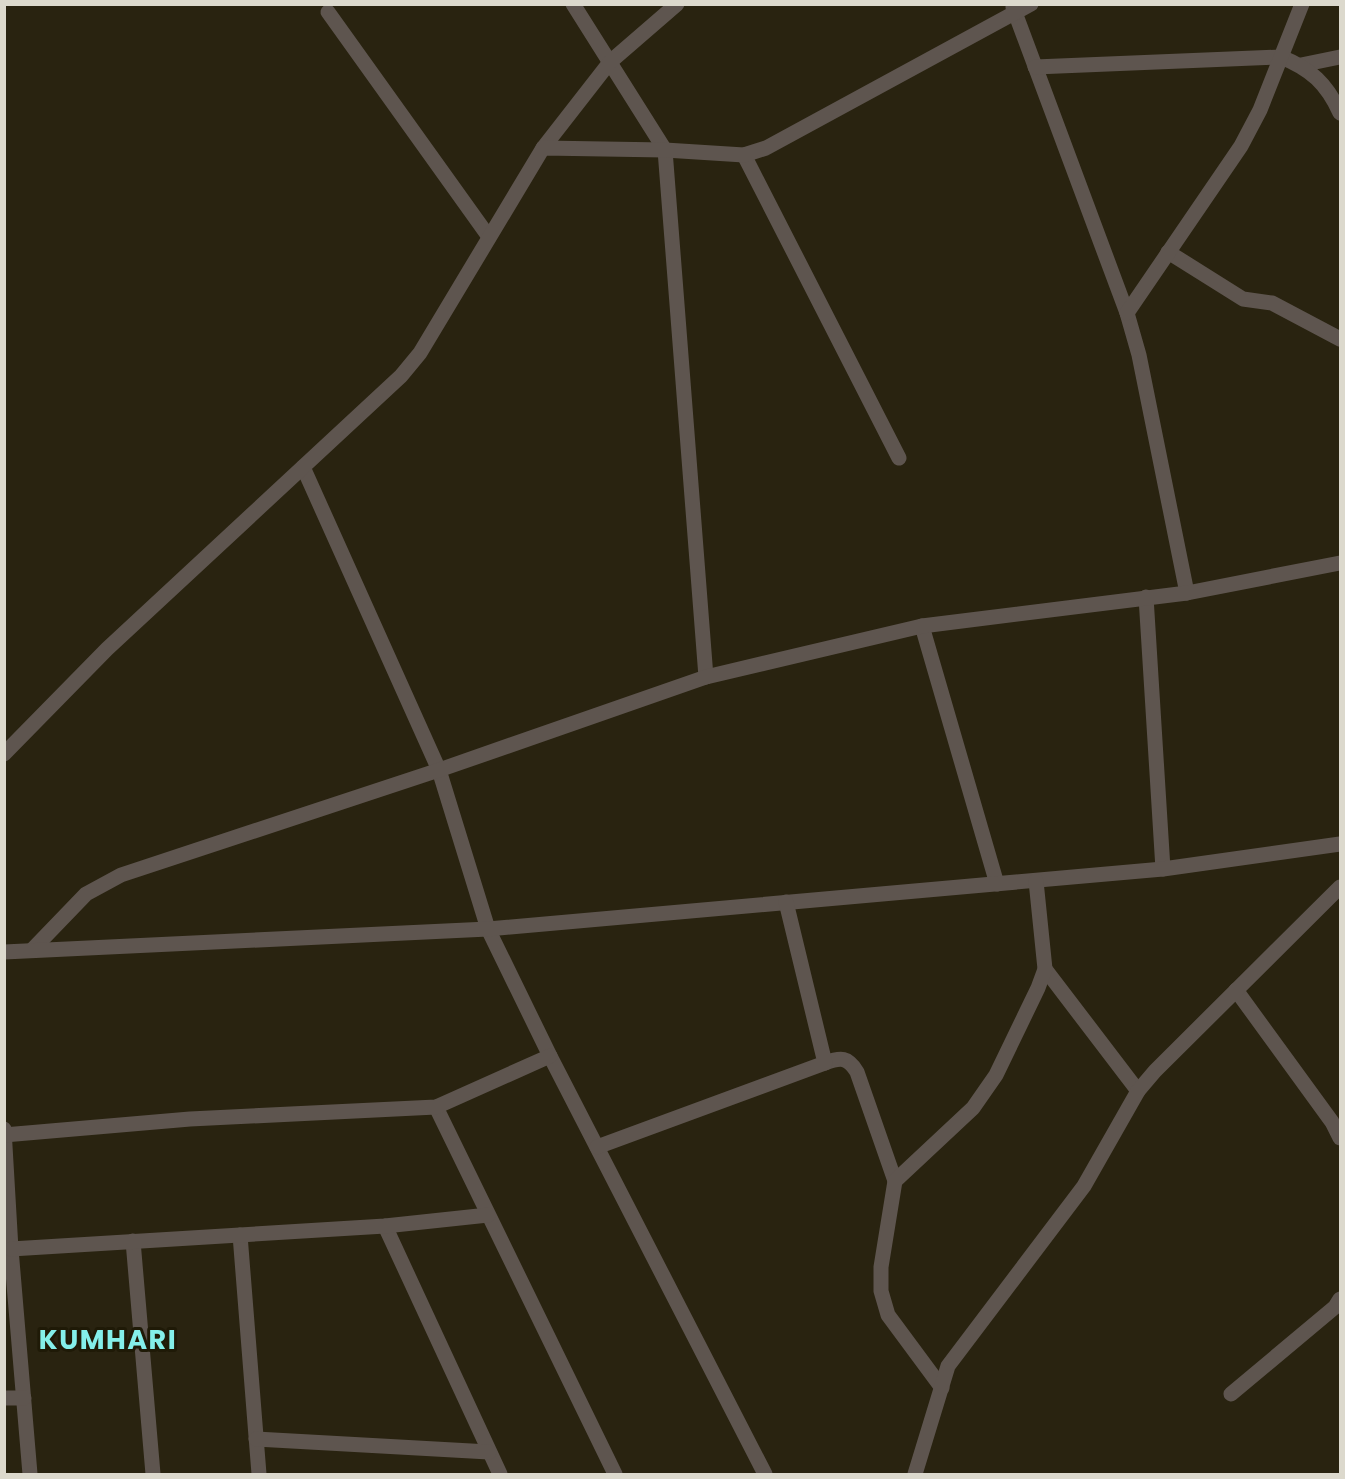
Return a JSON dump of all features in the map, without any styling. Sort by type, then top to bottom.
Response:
[{"type":"street","points":[[573,4],[665,150],[706,677]]},
{"type":"street","points":[[4,754],[107,649],[401,376],[420,353],[543,148],[610,62],[677,4]]},
{"type":"street","points":[[543,148],[665,150],[744,155],[766,148],[1014,9],[1031,4]]},
{"type":"street","points":[[1127,313],[1241,146],[1260,110],[1302,4]]},
{"type":"street","points":[[1014,9],[1127,313],[1139,355],[1187,593]]},
{"type":"street","points":[[328,12],[489,237]]},
{"type":"street","points":[[1035,67],[1281,57],[1301,64],[1322,81],[1341,113]]},
{"type":"street","points":[[1301,64],[1341,57]]},
{"type":"street","points":[[744,155],[898,458]]},
{"type":"street","points":[[1168,252],[1243,299],[1272,303],[1341,339]]},
{"type":"street","points":[[303,467],[439,770],[488,929],[550,1056],[765,1474]]},
{"type":"street","points":[[33,949],[86,894],[111,879],[439,770],[706,677],[922,626],[1187,593],[1341,564]]},
{"type":"street","points":[[1146,597],[1163,869]]},
{"type":"street","points":[[922,626],[997,884]]},
{"type":"street","points":[[4,952],[488,929],[1163,869],[1341,844]]},
{"type":"street","points":[[894,1181],[973,1108],[996,1075],[1045,969],[1036,881]]},
{"type":"street","points":[[915,1474],[948,1366],[1084,1186],[1138,1092],[1236,990],[1341,887]]},
{"type":"street","points":[[786,902],[825,1063]]},
{"type":"street","points":[[1045,969],[1138,1092]]},
{"type":"street","points":[[1236,990],[1332,1122],[1341,1138]]},
{"type":"street","points":[[5,1134],[190,1119],[436,1107],[550,1056]]},
{"type":"street","points":[[597,1147],[825,1063],[841,1058],[851,1062],[857,1072],[894,1181],[880,1267],[881,1291],[888,1315],[942,1388]]},
{"type":"street","points":[[436,1107],[615,1474]]},
{"type":"street","points":[[4,1129],[11,1249],[30,1474]]},
{"type":"street","points":[[11,1249],[385,1226],[488,1215]]},
{"type":"street","points":[[385,1226],[500,1474]]},
{"type":"street","points":[[240,1235],[259,1474]]},
{"type":"street","points":[[133,1241],[153,1474]]},
{"type":"street","points":[[1231,1394],[1335,1307],[1341,1299]]},
{"type":"street","points":[[4,1398],[24,1398]]},
{"type":"street","points":[[256,1439],[489,1452]]},
{"type":"district","name":"KUMHARI","points":[[108,1340]]}]
